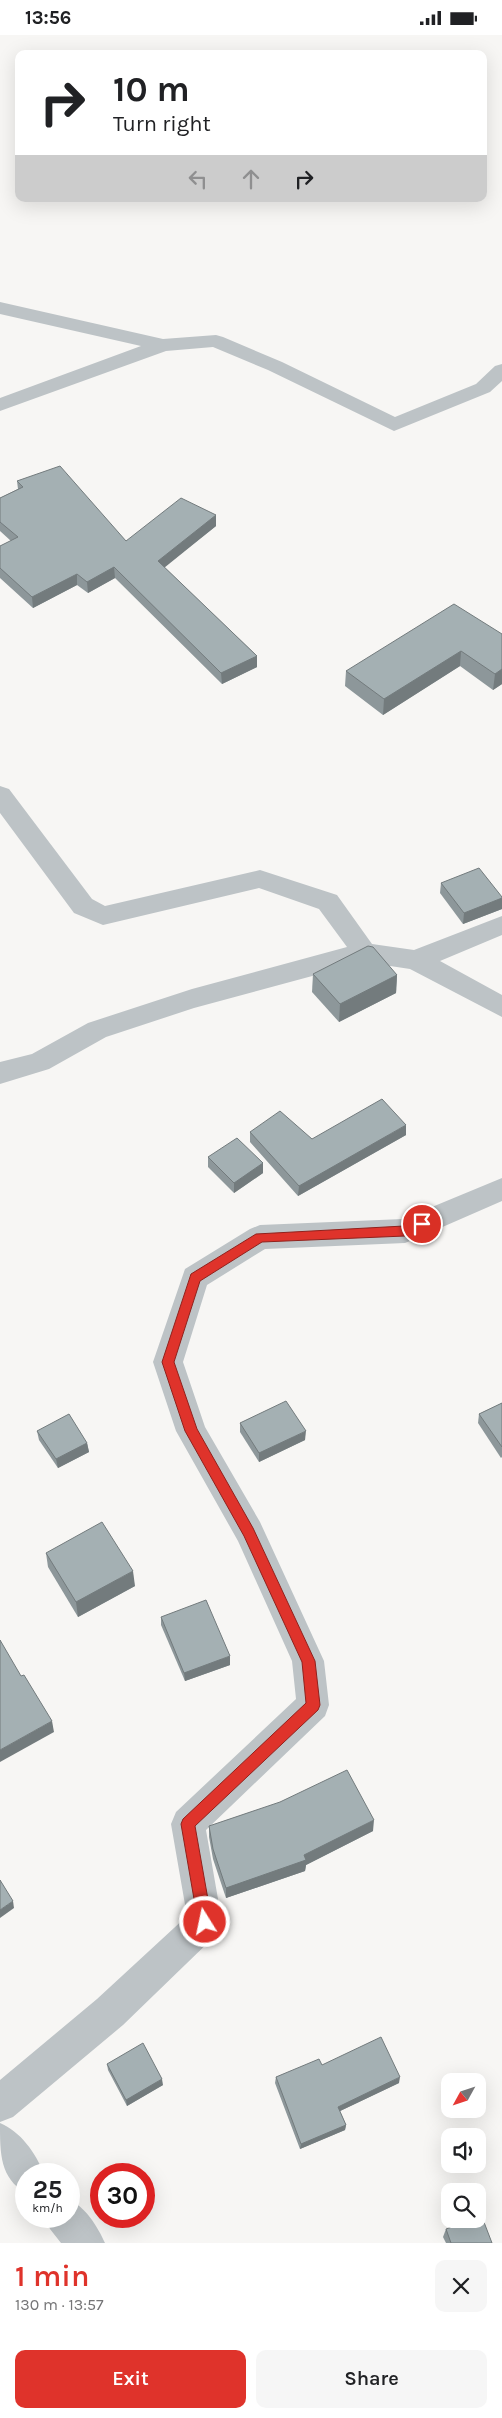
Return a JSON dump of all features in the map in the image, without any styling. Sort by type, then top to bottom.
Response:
[{"type":"street","points":[[0,307],[164,345]]},
{"type":"street","points":[[0,405],[164,345],[216,341],[275,366],[394,425],[483,388],[502,370]]},
{"type":"street","points":[[0,795],[83,906],[103,915],[260,879],[328,902],[364,951]]},
{"type":"street","points":[[416,960],[502,925]]},
{"type":"street","points":[[0,1073],[40,1062],[97,1030],[192,999],[364,951],[416,960],[502,1007]]},
{"type":"street","points":[[0,2104],[110,2012],[205,1922],[188,1824],[313,1705],[308,1661],[249,1532],[191,1431],[168,1362],[195,1278],[260,1237],[405,1231],[502,1189]]},
{"type":"street","points":[[0,2141],[17,2163]]},
{"type":"street","points":[[73,2228],[86,2243]]},
{"type":"building","points":[[60,466],[126,541],[181,498],[216,515],[158,561],[257,656],[221,673],[114,567],[87,582],[77,574],[32,597],[0,568],[0,546],[18,537],[0,522],[0,498],[23,487],[17,481]]},
{"type":"building","points":[[454,604],[502,634],[502,669],[495,674],[461,651],[384,699],[346,671]]},
{"type":"building","points":[[479,868],[502,898],[464,913],[441,883]]},
{"type":"building","points":[[368,946],[373,947],[397,975],[340,1004],[313,974]]},
{"type":"building","points":[[382,1099],[406,1125],[299,1186],[250,1132],[280,1111],[312,1139]]},
{"type":"building","points":[[237,1138],[263,1163],[234,1183],[208,1157]]},
{"type":"building","points":[[286,1401],[306,1431],[259,1453],[240,1423]]},
{"type":"building","points":[[502,1403],[502,1447],[479,1414]]},
{"type":"building","points":[[69,1414],[87,1443],[56,1459],[37,1431]]},
{"type":"building","points":[[102,1522],[133,1571],[76,1602],[46,1553]]},
{"type":"building","points":[[206,1600],[230,1656],[184,1673],[161,1617]]},
{"type":"building","points":[[0,1640],[21,1676],[24,1675],[52,1721],[0,1750]]},
{"type":"building","points":[[347,1770],[374,1820],[304,1855],[306,1860],[226,1888],[213,1849],[209,1826],[280,1802]]},
{"type":"building","points":[[0,1880],[13,1901],[0,1910]]},
{"type":"building","points":[[381,2037],[400,2077],[338,2107],[346,2125],[301,2144],[276,2077],[319,2059],[322,2065]]},
{"type":"building","points":[[143,2043],[162,2079],[126,2100],[107,2064]]},
{"type":"building","points":[[486,2227],[492,2243],[451,2243],[446,2229]]},
{"type":"route","points":[[205,1922],[188,1824],[313,1705],[308,1661],[249,1532],[191,1431],[168,1362],[195,1278],[260,1237],[405,1231],[422,1224]]}]
